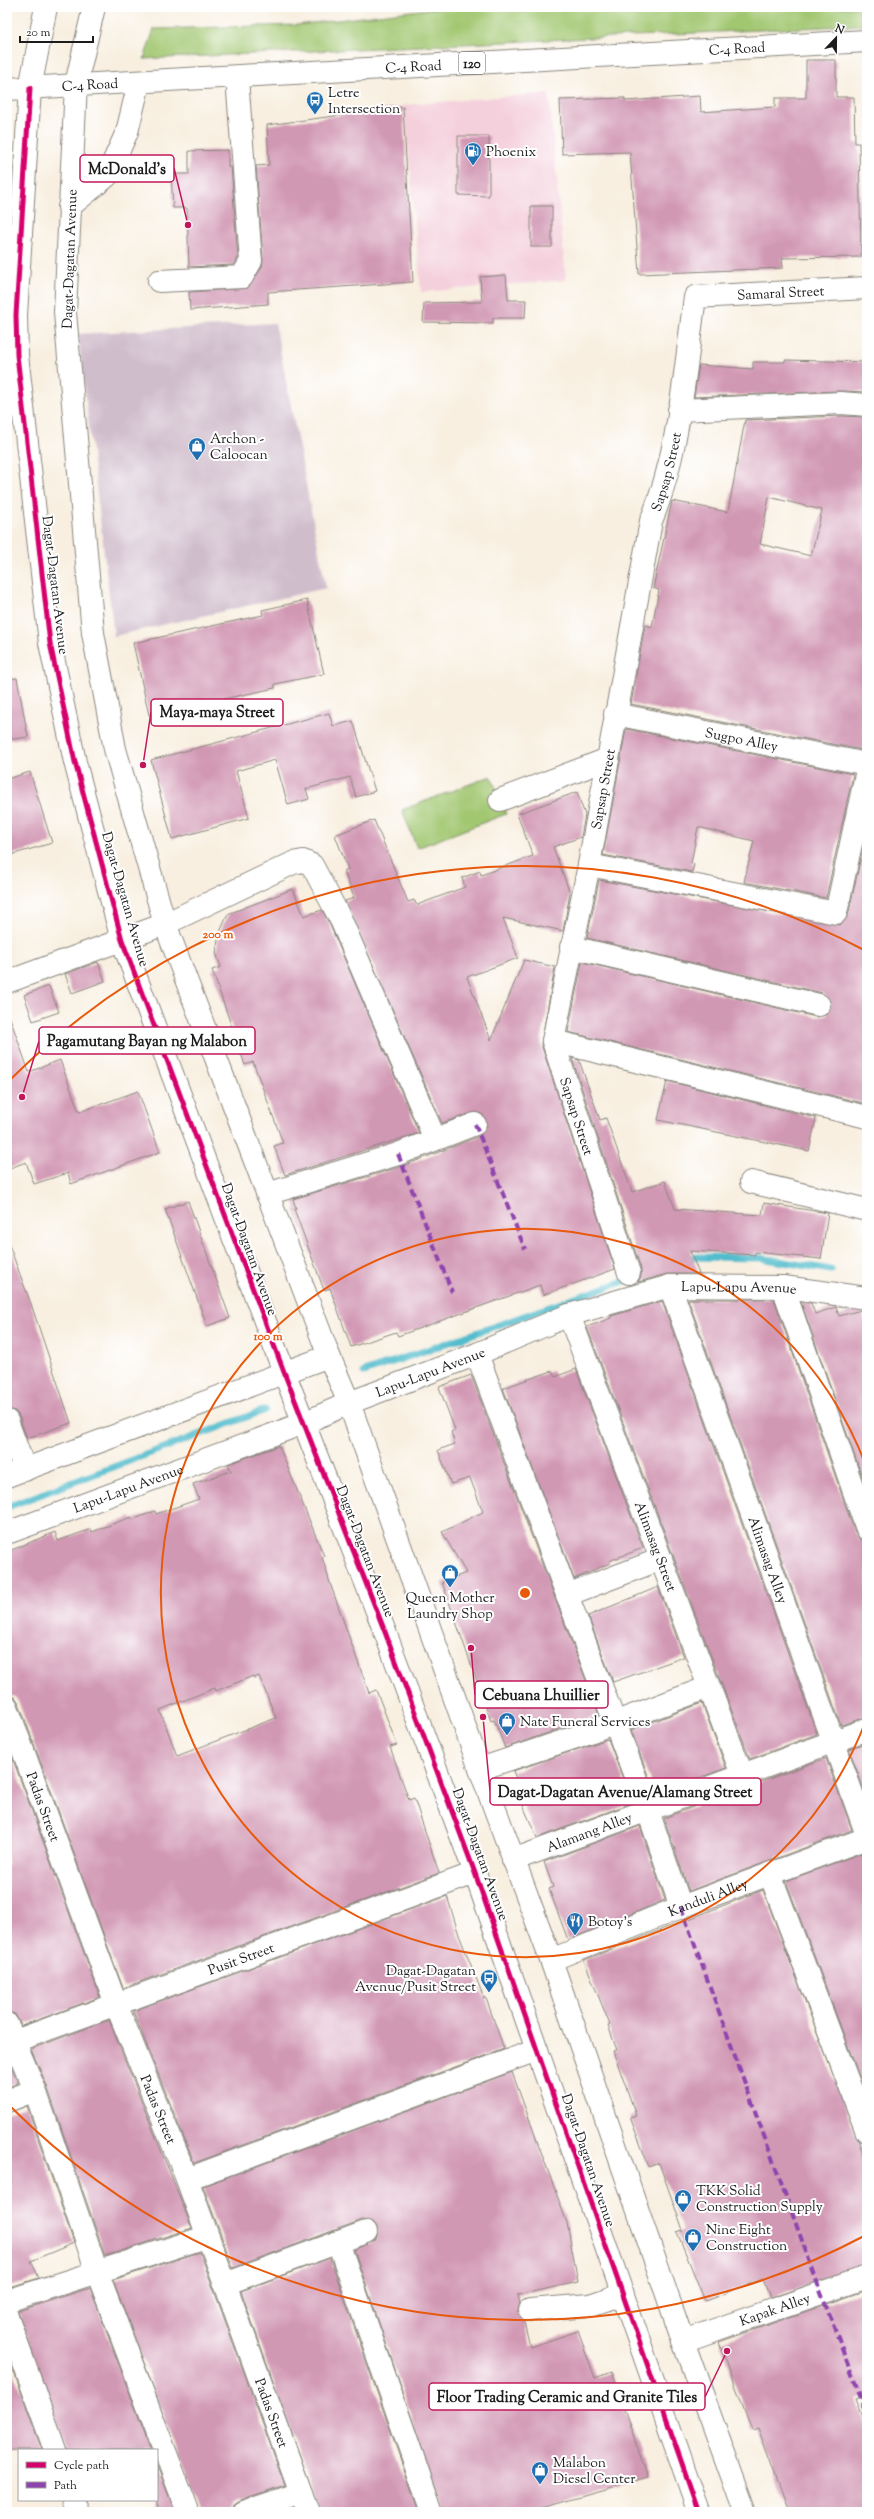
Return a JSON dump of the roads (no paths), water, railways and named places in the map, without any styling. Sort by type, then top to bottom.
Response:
[{"type":"main road","name":"Dagat-Dagatan Avenue","points":[[46,7],[30,88],[11,315],[17,355],[50,644],[75,762],[122,940],[284,1372],[475,1873],[699,2512]]},
{"type":"main road","name":"Dagat-Dagatan Avenue","points":[[94,7],[76,84],[64,312],[93,633],[115,749],[165,924],[329,1356],[349,1403],[480,1770],[551,1960],[683,2341],[745,2512]]},
{"type":"main road","name":"C-4 Road","points":[[7,89],[76,84],[139,83],[237,78],[867,41]]},
{"type":"main road","points":[[159,281],[242,277],[251,261],[237,78]]},
{"type":"main road","points":[[69,207],[107,176],[127,132],[139,83]]},
{"type":"main road","name":"Samaral Street","points":[[694,297],[867,288]]},
{"type":"main road","name":"Sapsap Street","points":[[629,1273],[554,1041],[608,759],[651,521],[664,484],[679,410],[694,297]]},
{"type":"main road","points":[[679,410],[841,402],[867,405]]},
{"type":"main road","name":"Sugpo Alley","points":[[615,714],[867,764]]},
{"type":"main road","points":[[500,800],[608,759]]},
{"type":"main road","points":[[588,865],[836,913],[867,770]]},
{"type":"main road","points":[[7,982],[165,924],[293,863],[303,861],[312,865],[341,920],[435,1139]]},
{"type":"main road","points":[[571,947],[819,1005]]},
{"type":"main road","points":[[554,1041],[867,1117]]},
{"type":"main road","points":[[267,1194],[398,1154],[475,1124]]},
{"type":"main road","points":[[751,1182],[867,1210]]},
{"type":"main road","name":"Lapu-Lapu Avenue","points":[[7,1534],[304,1423],[349,1403],[478,1354],[569,1315],[670,1286],[783,1287],[867,1298]]},
{"type":"main road","name":"Alimasag Alley","points":[[670,1286],[835,1742],[867,1836]]},
{"type":"main road","points":[[783,1287],[867,1529]]},
{"type":"main road","name":"Alimasag Street","points":[[569,1315],[743,1777]]},
{"type":"main road","points":[[478,1354],[616,1723],[681,1907]]},
{"type":"main road","points":[[7,1421],[16,1473],[329,1356]]},
{"type":"main road","points":[[567,1595],[661,1559]]},
{"type":"main road","points":[[480,1770],[616,1723],[709,1687]]},
{"type":"main road","name":"Padas Street","points":[[7,1707],[116,2004],[187,2179],[206,2237],[225,2284],[305,2502]]},
{"type":"main road","name":"Alamang Alley","points":[[513,1860],[743,1777],[867,1729]]},
{"type":"main road","name":"Kanduli Alley","points":[[551,1960],[681,1907],[867,1836]]},
{"type":"main road","name":"Pusit Street","points":[[9,2036],[116,2004],[475,1873]]},
{"type":"main road","points":[[770,1874],[867,2132]]},
{"type":"main road","points":[[9,2036],[35,2090],[97,2272],[188,2512]]},
{"type":"main road","points":[[187,2179],[538,2050]]},
{"type":"main road","points":[[7,2101],[35,2090]]},
{"type":"main road","points":[[225,2284],[366,2232]]},
{"type":"main road","points":[[7,2301],[206,2237]]},
{"type":"main road","points":[[338,2242],[432,2512]]},
{"type":"main road","name":"Kapak Alley","points":[[683,2341],[867,2278]]},
{"type":"main road","points":[[530,2310],[590,2305],[623,2294]]},
{"type":"main road","points":[[7,2316],[55,2449]]},
{"type":"main road","points":[[73,2501],[78,2512]]},
{"type":"main road","points":[[244,2512],[305,2502]]},
{"type":"waterway","points":[[684,1260],[693,1257],[761,1258],[831,1270]]},
{"type":"waterway","points":[[364,1372],[650,1272]]},
{"type":"waterway","points":[[7,1507],[265,1410]]},
{"type":"place","name":"Letre Intersection","points":[[315,115]]},
{"type":"place","name":"Phoenix","points":[[473,166]]},
{"type":"place","name":"McDonald's","points":[[188,225]]},
{"type":"place","name":"Archon - Caloocan","points":[[197,461]]},
{"type":"place","name":"Maya-maya Street","points":[[143,765]]},
{"type":"place","name":"Pagamutang Bayan ng Malabon","points":[[22,1097]]},
{"type":"place","name":"Queen Mother Laundry Shop","points":[[450,1588]]},
{"type":"place","name":"Cebuana Lhuillier","points":[[471,1648]]},
{"type":"place","name":"Dagat-Dagatan Avenue/Alamang Street","points":[[483,1717]]},
{"type":"place","name":"Nate Funeral Services","points":[[507,1736]]},
{"type":"place","name":"Botoy's","points":[[575,1936]]},
{"type":"place","name":"Dagat-Dagatan Avenue/Pusit Street","points":[[489,1993]]},
{"type":"place","name":"TKK Solid Construction Supply","points":[[683,2213]]},
{"type":"place","name":"Nine Eight Construction","points":[[693,2252]]},
{"type":"place","name":"Floor Trading Ceramic and Granite Tiles","points":[[727,2351]]},
{"type":"place","name":"Malabon Diesel Center","points":[[540,2485]]}]
